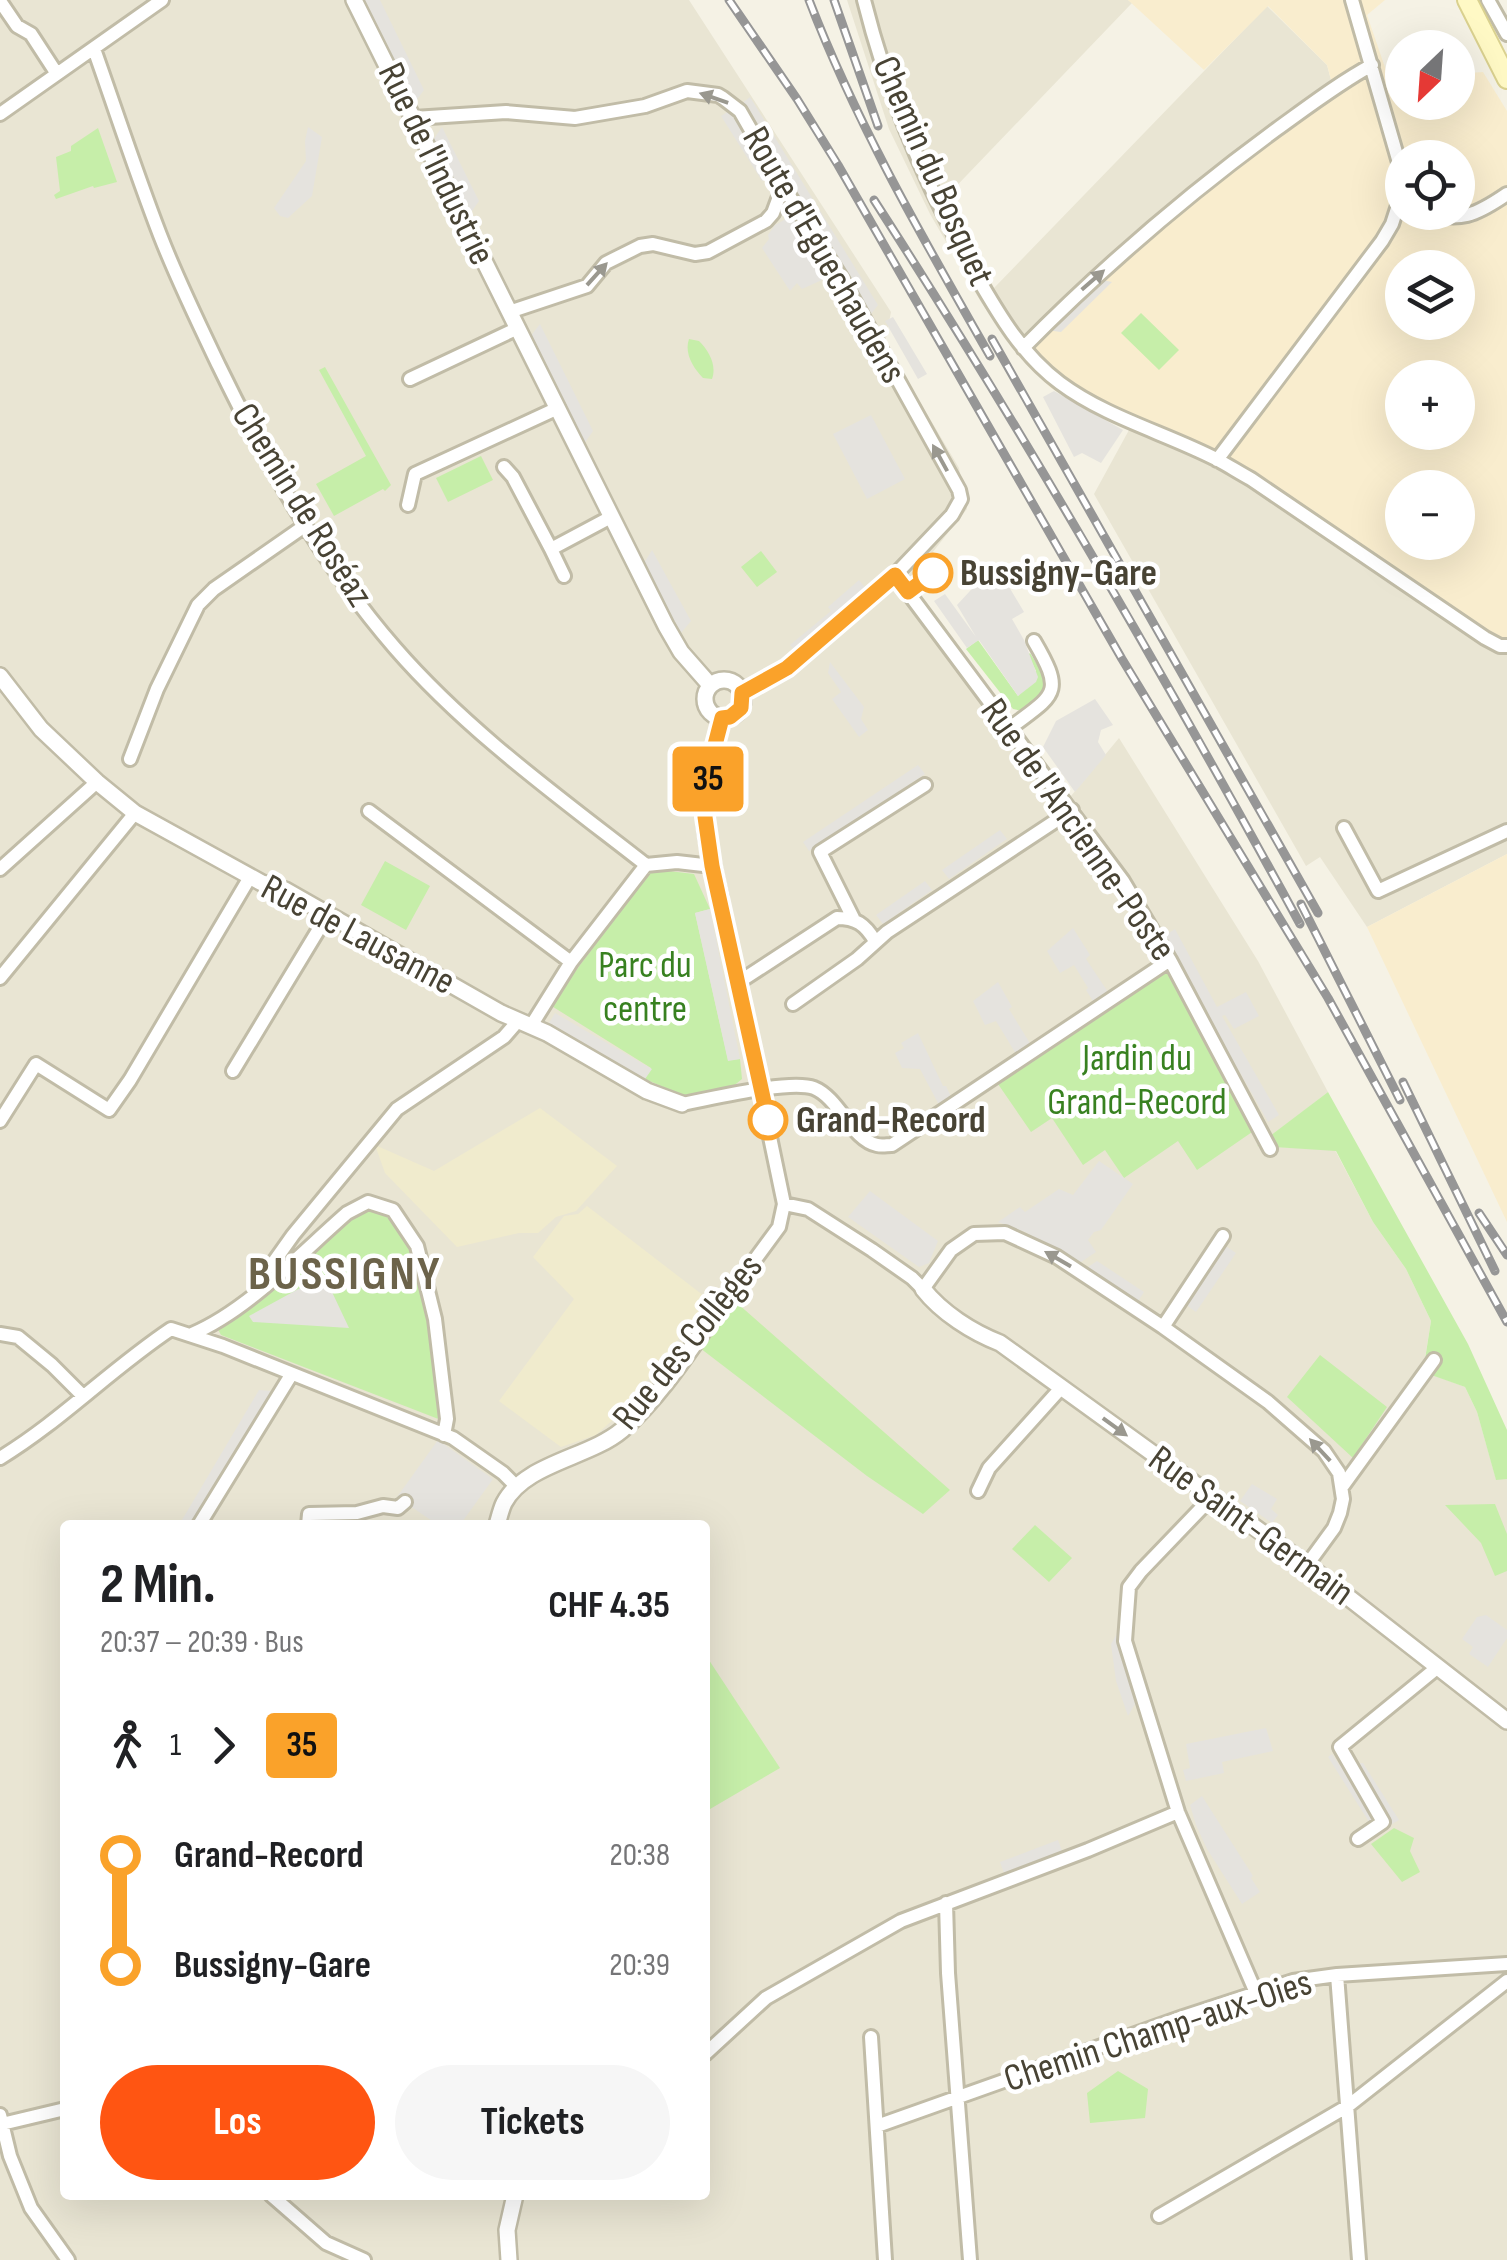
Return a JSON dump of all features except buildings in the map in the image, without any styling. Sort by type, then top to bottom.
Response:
[{"type":"main road","points":[[1467,0],[1507,79]]},
{"type":"street","points":[[0,114],[162,0]]},
{"type":"street","name":"Rue de l'Industrie","points":[[354,0],[611,517],[682,652],[710,685]]},
{"type":"street","name":"Chemin du Bosquet","points":[[864,0],[876,48],[949,227],[998,314],[1023,348],[1056,380],[1097,406],[1217,460],[1484,638],[1507,646]]},
{"type":"street","points":[[1352,0],[1393,140]]},
{"type":"street","points":[[1488,0],[1507,34]]},
{"type":"street","points":[[0,1],[16,26],[30,34],[57,74]]},
{"type":"street","name":"Chemin de Roséaz","points":[[94,49],[186,298],[246,421],[306,525],[396,650],[466,722],[646,865]]},
{"type":"street","points":[[1023,348],[1078,292],[1220,170],[1372,65]]},
{"type":"street","name":"Route d'Eguechaudens","points":[[414,118],[506,112],[575,118],[646,106],[687,92],[718,95],[740,111],[842,278],[959,490],[960,499],[952,515],[895,575],[787,668],[742,693]]},
{"type":"street","points":[[509,312],[587,286],[606,262],[640,246],[654,244],[694,254],[708,252],[766,221],[774,213],[783,186]]},
{"type":"street","points":[[1475,213],[1507,194]]},
{"type":"street","points":[[1217,460],[1388,230]]},
{"type":"street","points":[[410,379],[518,328]]},
{"type":"street","points":[[408,505],[415,474],[558,408]]},
{"type":"street","points":[[504,467],[513,477],[564,576]]},
{"type":"street","points":[[551,549],[611,517]]},
{"type":"street","points":[[130,759],[156,689],[198,605],[214,589],[306,525]]},
{"type":"street","name":"Rue de l'Ancienne-Poste","points":[[895,575],[1123,882],[1170,960],[1270,1149]]},
{"type":"street","points":[[1010,728],[1044,703],[1052,686],[1050,668],[1034,642]]},
{"type":"street","name":"Rue de Lausanne","points":[[0,676],[41,730],[135,813],[273,888],[285,890],[647,1091],[682,1104],[761,1089],[810,1086],[825,1094],[865,1140],[892,1145],[1170,960]]},
{"type":"street","points":[[724,679],[732,681],[742,693],[741,708],[730,717],[722,718],[706,706],[710,685],[724,679]]},
{"type":"street","points":[[722,718],[706,792],[705,817],[784,1204]]},
{"type":"street","points":[[0,869],[97,782]]},
{"type":"street","points":[[875,941],[866,927],[853,918],[820,852],[925,785]]},
{"type":"street","points":[[793,1004],[857,959],[875,941],[1072,810]]},
{"type":"street","points":[[369,811],[571,962]]},
{"type":"street","points":[[0,978],[135,813]]},
{"type":"street","points":[[1344,828],[1378,891],[1507,831]]},
{"type":"street","points":[[270,1266],[397,1109],[524,1024],[646,865],[678,862],[712,866]]},
{"type":"street","points":[[0,1122],[36,1064],[109,1110],[250,876]]},
{"type":"street","points":[[233,1070],[328,914]]},
{"type":"street","points":[[739,982],[837,918],[853,918]]},
{"type":"street","points":[[192,1334],[239,1307],[347,1213],[368,1202],[393,1210],[416,1246],[435,1319],[447,1419],[444,1435]]},
{"type":"street","name":"Rue Saint-Germain","points":[[784,1204],[808,1209],[912,1278],[932,1300],[960,1321],[1000,1343],[1307,1565],[1507,1722]]},
{"type":"street","name":"Rue des Collèges","points":[[516,1486],[559,1462],[602,1445],[640,1414],[779,1227],[784,1204]]},
{"type":"street","points":[[923,1289],[951,1250],[974,1234],[1005,1233],[1057,1258],[1164,1327],[1283,1414],[1324,1451],[1339,1473],[1343,1499],[1334,1528],[1307,1565]]},
{"type":"street","points":[[1164,1327],[1223,1236]]},
{"type":"street","points":[[0,1458],[34,1438],[170,1329],[192,1334],[453,1438],[516,1486],[499,1520]]},
{"type":"street","points":[[0,1334],[18,1337],[83,1396]]},
{"type":"street","points":[[1342,1487],[1434,1360]]},
{"type":"street","points":[[203,1520],[291,1375]]},
{"type":"street","points":[[978,1491],[989,1468],[1061,1388]]},
{"type":"street","points":[[1212,1497],[1130,1587],[1125,1641],[1178,1812],[1256,1993]]},
{"type":"street","points":[[309,1520],[310,1514],[357,1514],[383,1506],[398,1508],[405,1502]]},
{"type":"street","points":[[1358,1839],[1383,1822],[1340,1747],[1438,1667]]},
{"type":"street","points":[[710,2049],[766,1998],[900,1920],[1178,1812]]},
{"type":"street","points":[[946,1903],[970,2260]]},
{"type":"street","name":"Chemin Champ-aux-Oies","points":[[876,2126],[1293,1982],[1337,1975],[1507,1964]]},
{"type":"street","points":[[1337,1975],[1360,2260]]},
{"type":"street","points":[[1159,2216],[1348,2106],[1507,1981]]},
{"type":"street","points":[[871,2037],[885,2260]]},
{"type":"street","points":[[60,2110],[1,2119],[10,2156],[31,2208],[68,2260]]},
{"type":"street","points":[[277,2200],[326,2243],[364,2260]]},
{"type":"street","points":[[509,2260],[506,2230],[514,2200]]},
{"type":"shaded area","points":[[0,0],[689,0],[891,312],[885,343],[959,468],[967,509],[901,592],[1071,796],[1119,738],[1258,961],[1328,1092],[1258,1146],[1335,1150],[1373,1222],[1406,1269],[1431,1321],[1423,1371],[1465,1387],[1477,1412],[1496,1479],[1507,1479],[1507,2260],[0,2260]]},
{"type":"shaded area","points":[[364,0],[380,0],[424,90],[415,102]]},
{"type":"shaded area","points":[[847,0],[1132,3],[944,199],[994,288],[1267,6],[1327,65],[1336,99],[1221,175],[1100,276],[1018,354],[981,302],[930,214],[889,129]]},
{"type":"shaded area","points":[[1128,0],[1385,0],[1367,15],[1385,67],[1385,120],[1475,120],[1475,73],[1483,72],[1507,111],[1507,650],[1370,552],[1217,460],[1140,426],[1129,430],[1051,388],[1018,354],[1100,276],[1221,175],[1336,98],[1327,65],[1268,6],[1204,70]]},
{"type":"shaded area","points":[[750,97],[878,305],[871,314],[741,104]]},
{"type":"shaded area","points":[[729,111],[771,176],[762,181],[721,116]]},
{"type":"shaded area","points":[[308,127],[322,137],[312,196],[288,218],[280,216],[274,208],[306,161]]},
{"type":"shaded area","points":[[442,127],[479,201],[470,214],[433,140]]},
{"type":"shaded area","points":[[795,214],[826,265],[817,271],[822,280],[802,289],[797,283],[790,291],[762,248],[775,225]]},
{"type":"shaded area","points":[[1098,279],[1112,282],[1061,332],[1046,330]]},
{"type":"shaded area","points":[[840,291],[869,347],[861,351],[830,293]]},
{"type":"shaded area","points":[[893,317],[927,374],[918,379],[885,321]]},
{"type":"shaded area","points":[[540,324],[593,431],[584,444],[530,337]]},
{"type":"shaded area","points":[[1054,391],[1123,430],[1101,463],[1082,453],[1074,457],[1043,397]]},
{"type":"shaded area","points":[[871,415],[905,479],[867,499],[833,434]]},
{"type":"shaded area","points":[[1140,426],[1217,460],[1370,552],[1507,650],[1507,854],[1367,927],[1320,857],[1306,866],[1094,494],[1129,430]]},
{"type":"shaded area","points":[[652,550],[691,621],[681,633],[644,563]]},
{"type":"shaded area","points":[[1002,575],[1024,612],[1012,619],[1038,677],[1018,696],[979,640],[967,648],[934,601],[945,594],[976,637],[957,605],[981,579]]},
{"type":"shaded area","points":[[859,580],[866,589],[795,651],[790,645],[831,611],[828,607]]},
{"type":"shaded area","points":[[830,662],[864,707],[861,719],[868,730],[859,737],[832,699],[841,692],[828,673]]},
{"type":"shaded area","points":[[1095,699],[1113,725],[1101,730],[1098,742],[1106,755],[1075,792],[1043,747],[1056,721]]},
{"type":"shaded area","points":[[918,765],[925,774],[809,851],[803,842]]},
{"type":"shaded area","points":[[1000,830],[1007,839],[949,879],[942,870]]},
{"type":"shaded area","points":[[1507,854],[1507,1222],[1367,927]]},
{"type":"shaded area","points":[[925,881],[932,890],[883,924],[876,915]]},
{"type":"shaded area","points":[[710,909],[740,1059],[728,1061],[695,913]]},
{"type":"shaded area","points":[[1073,928],[1090,955],[1086,959],[1108,992],[1093,1001],[1074,965],[1060,973],[1047,951]]},
{"type":"shaded area","points":[[1175,929],[1217,1007],[1246,992],[1259,1016],[1234,1029],[1222,1016],[1279,1115],[1268,1122],[1163,937]]},
{"type":"shaded area","points":[[998,982],[1031,1045],[1016,1054],[996,1021],[985,1025],[973,1001]]},
{"type":"shaded area","points":[[555,1013],[652,1069],[645,1079],[549,1023]]},
{"type":"shaded area","points":[[918,1033],[952,1099],[939,1105],[920,1069],[902,1068],[895,1053],[904,1048],[901,1043]]},
{"type":"shaded area","points":[[540,1108],[617,1166],[576,1211],[556,1217],[538,1233],[519,1233],[457,1247],[385,1173],[375,1145],[434,1171]]},
{"type":"shaded area","points":[[1099,1161],[1133,1184],[1101,1230],[1088,1240],[1096,1252],[1081,1262],[998,1222],[1020,1207],[1025,1212],[1059,1189],[1073,1195]]},
{"type":"shaded area","points":[[870,1191],[938,1241],[929,1263],[919,1267],[848,1217]]},
{"type":"shaded area","points":[[587,1206],[708,1299],[628,1406],[596,1435],[561,1447],[499,1401],[574,1299],[533,1257],[564,1216],[578,1214]]},
{"type":"shaded area","points":[[1214,1238],[1236,1253],[1196,1312],[1174,1297]]},
{"type":"shaded area","points":[[1097,1261],[1144,1292],[1137,1303],[1085,1269]]},
{"type":"shaded area","points":[[324,1275],[349,1328],[253,1322],[249,1316]]},
{"type":"shaded area","points":[[259,1390],[272,1391],[197,1520],[182,1520]]},
{"type":"shaded area","points":[[438,1440],[493,1479],[464,1520],[431,1520],[397,1497]]},
{"type":"shaded area","points":[[1252,1484],[1277,1499],[1271,1509],[1278,1515],[1272,1523],[1240,1501]]},
{"type":"shaded area","points":[[1486,1615],[1507,1630],[1507,1638],[1488,1667],[1469,1654],[1473,1647],[1462,1639],[1477,1617]]},
{"type":"shaded area","points":[[1119,1630],[1135,1704],[1128,1716],[1116,1681],[1111,1644]]},
{"type":"shaded area","points":[[1266,1728],[1273,1751],[1222,1762],[1224,1773],[1186,1781],[1183,1770],[1190,1768],[1186,1744]]},
{"type":"shaded area","points":[[1332,1754],[1340,1766],[1363,1763],[1399,1820],[1378,1832],[1328,1757]]},
{"type":"shaded area","points":[[1202,1796],[1260,1892],[1242,1904],[1196,1825],[1190,1805]]},
{"type":"shaded area","points":[[1058,1840],[1062,1851],[1004,1873],[1000,1862]]},
{"type":"green space","points":[[98,128],[117,182],[56,199],[54,195],[60,191],[56,157],[71,151],[71,146]]},
{"type":"green space","points":[[1141,313],[1179,350],[1159,370],[1121,333]]},
{"type":"green space","points":[[689,339],[699,341],[709,354],[712,379],[703,378],[693,365]]},
{"type":"green space","points":[[325,367],[391,485],[334,516],[316,484],[366,456],[319,370]]},
{"type":"green space","points":[[481,456],[493,480],[448,502],[436,478]]},
{"type":"green space","points":[[761,551],[777,572],[757,587],[741,567]]},
{"type":"green space","points":[[978,640],[1018,696],[1036,671],[1030,653],[1044,685],[1038,697],[1022,711],[1013,709],[966,649]]},
{"type":"green space","points":[[385,861],[430,886],[406,930],[361,905]]},
{"type":"green space","name":"Parc du centre","points":[[652,869],[694,874],[710,909],[695,913],[728,1060],[740,1059],[742,1079],[731,1088],[684,1096],[645,1079],[651,1068],[550,1005]]},
{"type":"green space","name":"Jardin du Grand-Record","points":[[1168,970],[1255,1130],[1197,1170],[1178,1141],[1124,1178],[1105,1150],[1083,1165],[1052,1118],[1031,1132],[998,1084]]},
{"type":"green space","points":[[1328,1092],[1468,1344],[1507,1430],[1507,1479],[1496,1480],[1477,1412],[1465,1387],[1423,1372],[1431,1321],[1406,1269],[1373,1222],[1336,1151],[1257,1146]]},
{"type":"green space","points":[[364,1209],[381,1210],[397,1222],[410,1248],[431,1331],[441,1420],[221,1335],[215,1324],[352,1214]]},
{"type":"green space","points":[[737,1303],[950,1490],[923,1514],[700,1348]]},
{"type":"green space","points":[[1320,1355],[1387,1407],[1353,1458],[1287,1397]]},
{"type":"green space","points":[[1495,1504],[1507,1534],[1507,1571],[1495,1576],[1481,1543],[1445,1505]]},
{"type":"green space","points":[[1035,1525],[1072,1558],[1049,1582],[1012,1549]]},
{"type":"green space","points":[[710,1662],[780,1768],[710,1809]]},
{"type":"green space","points":[[1394,1828],[1414,1838],[1410,1851],[1420,1872],[1402,1882],[1371,1844]]},
{"type":"green space","points":[[1118,2071],[1148,2089],[1145,2118],[1090,2123],[1087,2093]]},
{"type":"railway","points":[[729,0],[838,165],[1122,659],[1328,998],[1507,1322]]},
{"type":"railway","points":[[809,0],[870,137],[990,356]]},
{"type":"railway","points":[[834,0],[878,126]]},
{"type":"railway","points":[[874,200],[1094,558],[1300,924]]},
{"type":"railway","points":[[992,339],[1318,913]]},
{"type":"railway","points":[[1301,904],[1400,1100]]},
{"type":"railway","points":[[1403,1082],[1495,1271]]},
{"type":"railway","points":[[1479,1213],[1507,1255]]},
{"type":"bus line","name":"35","points":[[768,1120],[712,866],[705,817],[710,764],[722,718],[741,708],[742,693],[787,668],[895,575],[908,592],[933,573]]},
{"type":"place","name":"Bussigny-Gare","points":[[933,573]]},
{"type":"place","name":"Grand-Record","points":[[768,1120]]},
{"type":"district","name":"BUSSIGNY","points":[[345,1274]]}]
